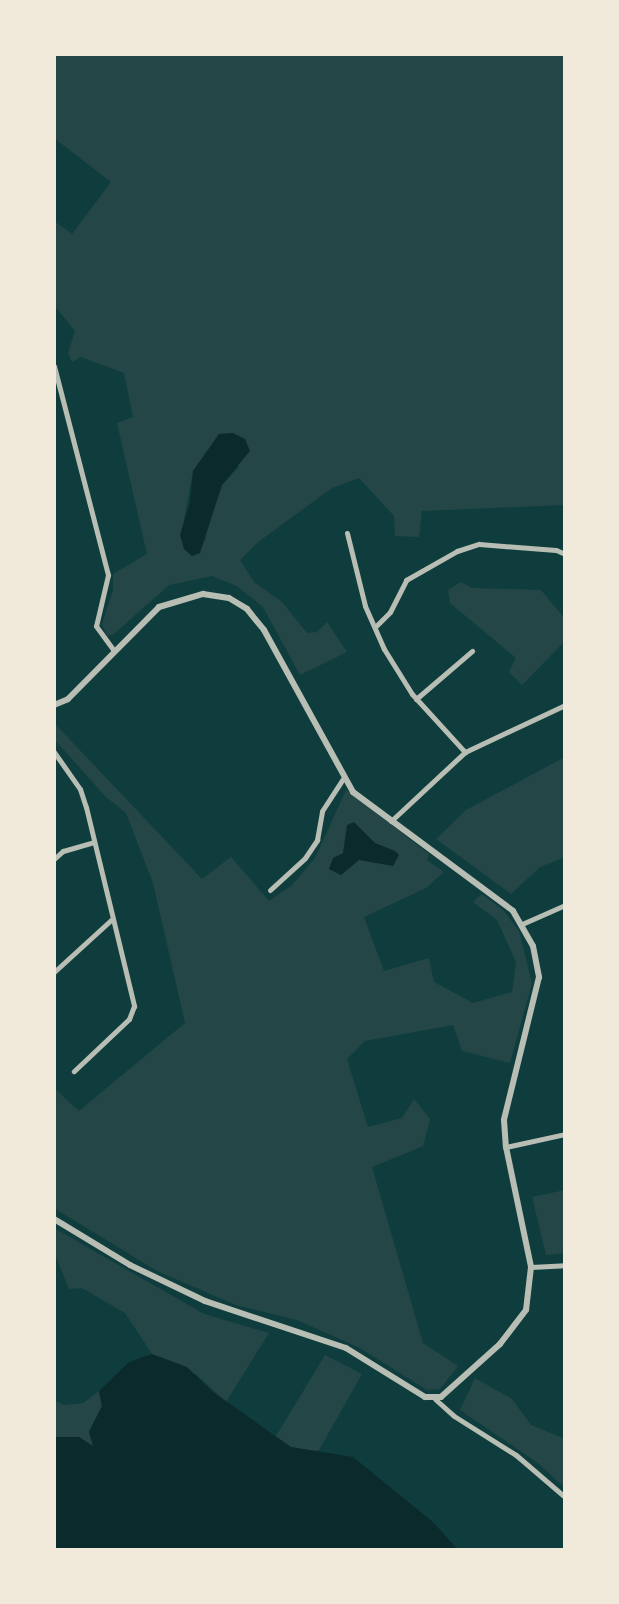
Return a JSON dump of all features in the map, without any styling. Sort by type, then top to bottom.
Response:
[{"type":"street","points":[[54,366],[108,575],[96,626],[114,651]]},
{"type":"street","points":[[347,533],[365,606],[374,627],[416,699],[465,752]]},
{"type":"street","points":[[374,627],[390,612],[406,580],[457,551],[479,544],[565,554]]},
{"type":"street","points":[[54,705],[68,699],[159,607],[203,594],[229,598],[247,609],[264,630],[343,779],[353,792],[504,903],[522,924],[533,946],[539,977],[504,1120],[506,1147],[531,1267],[526,1310],[514,1328],[445,1395],[435,1399]]},
{"type":"street","points":[[416,699],[472,651]]},
{"type":"street","points":[[391,821],[465,752],[565,705]]},
{"type":"street","points":[[54,752],[80,789],[113,918],[133,1013],[74,1071]]},
{"type":"street","points":[[270,890],[305,858],[317,840],[322,811],[343,779]]},
{"type":"street","points":[[54,859],[63,851],[94,842]]},
{"type":"street","points":[[522,924],[565,905]]},
{"type":"street","points":[[54,972],[113,918]]},
{"type":"street","points":[[506,1147],[565,1133]]},
{"type":"street","points":[[54,1219],[130,1265],[205,1301],[346,1348],[418,1393],[435,1399],[454,1416],[516,1455],[565,1497]]},
{"type":"street","points":[[531,1267],[565,1265]]},
{"type":"shaded area","points":[[54,54],[565,54],[565,505],[422,511],[419,537],[395,536],[394,516],[359,478],[332,488],[258,542],[240,560],[254,582],[282,602],[307,633],[317,632],[327,622],[347,652],[300,675],[263,607],[237,586],[212,576],[169,585],[114,634],[107,636],[102,624],[113,590],[113,574],[147,554],[117,423],[133,417],[124,373],[81,357],[72,362],[68,353],[75,331],[54,305],[54,221],[72,234],[111,182],[54,138]],"holes":[[[219,435],[239,467],[222,485],[207,525],[205,541],[184,520],[193,471]]]},
{"type":"shaded area","points":[[233,433],[245,439],[250,451],[222,485],[200,553],[192,556],[184,549],[180,535],[190,502],[193,471],[219,434]]},
{"type":"shaded area","points":[[461,582],[472,588],[541,590],[565,619],[565,641],[522,685],[509,672],[516,658],[450,603],[448,590]]},
{"type":"shaded area","points":[[56,725],[202,879],[231,857],[269,901],[292,885],[315,858],[346,790],[429,854],[427,860],[444,872],[426,888],[364,917],[384,971],[429,958],[434,982],[473,1003],[512,992],[516,962],[497,920],[473,902],[482,894],[503,910],[519,931],[532,983],[510,1063],[462,1051],[453,1025],[365,1041],[347,1059],[368,1127],[402,1118],[414,1099],[430,1119],[423,1146],[372,1167],[423,1343],[458,1366],[440,1389],[427,1390],[358,1347],[297,1320],[236,1305],[157,1271],[54,1208],[54,1088],[79,1111],[185,1023],[153,883],[126,813],[105,796],[54,739]]},
{"type":"shaded area","points":[[565,757],[565,857],[540,867],[511,894],[436,839],[466,810]]},
{"type":"shaded area","points":[[354,822],[375,843],[399,855],[393,866],[359,860],[341,875],[329,869],[333,858],[343,853],[347,825]]},
{"type":"shaded area","points":[[565,1190],[565,1253],[546,1255],[532,1197]]},
{"type":"shaded area","points":[[54,1228],[204,1314],[269,1333],[226,1402],[197,1375],[152,1354],[125,1313],[82,1288],[69,1289],[54,1252]]},
{"type":"shaded area","points":[[152,1354],[187,1367],[213,1392],[291,1447],[353,1457],[433,1522],[458,1550],[54,1550],[54,1437],[79,1437],[93,1446],[89,1432],[102,1406],[99,1391],[129,1362]]},
{"type":"shaded area","points":[[325,1355],[362,1374],[319,1450],[311,1452],[291,1447],[275,1438]]},
{"type":"shaded area","points":[[475,1378],[512,1399],[531,1425],[565,1439],[565,1488],[538,1463],[460,1410]]},
{"type":"shaded area","points":[[99,1391],[102,1406],[89,1431],[94,1447],[79,1437],[54,1437],[54,1400],[64,1405],[83,1403]]}]
